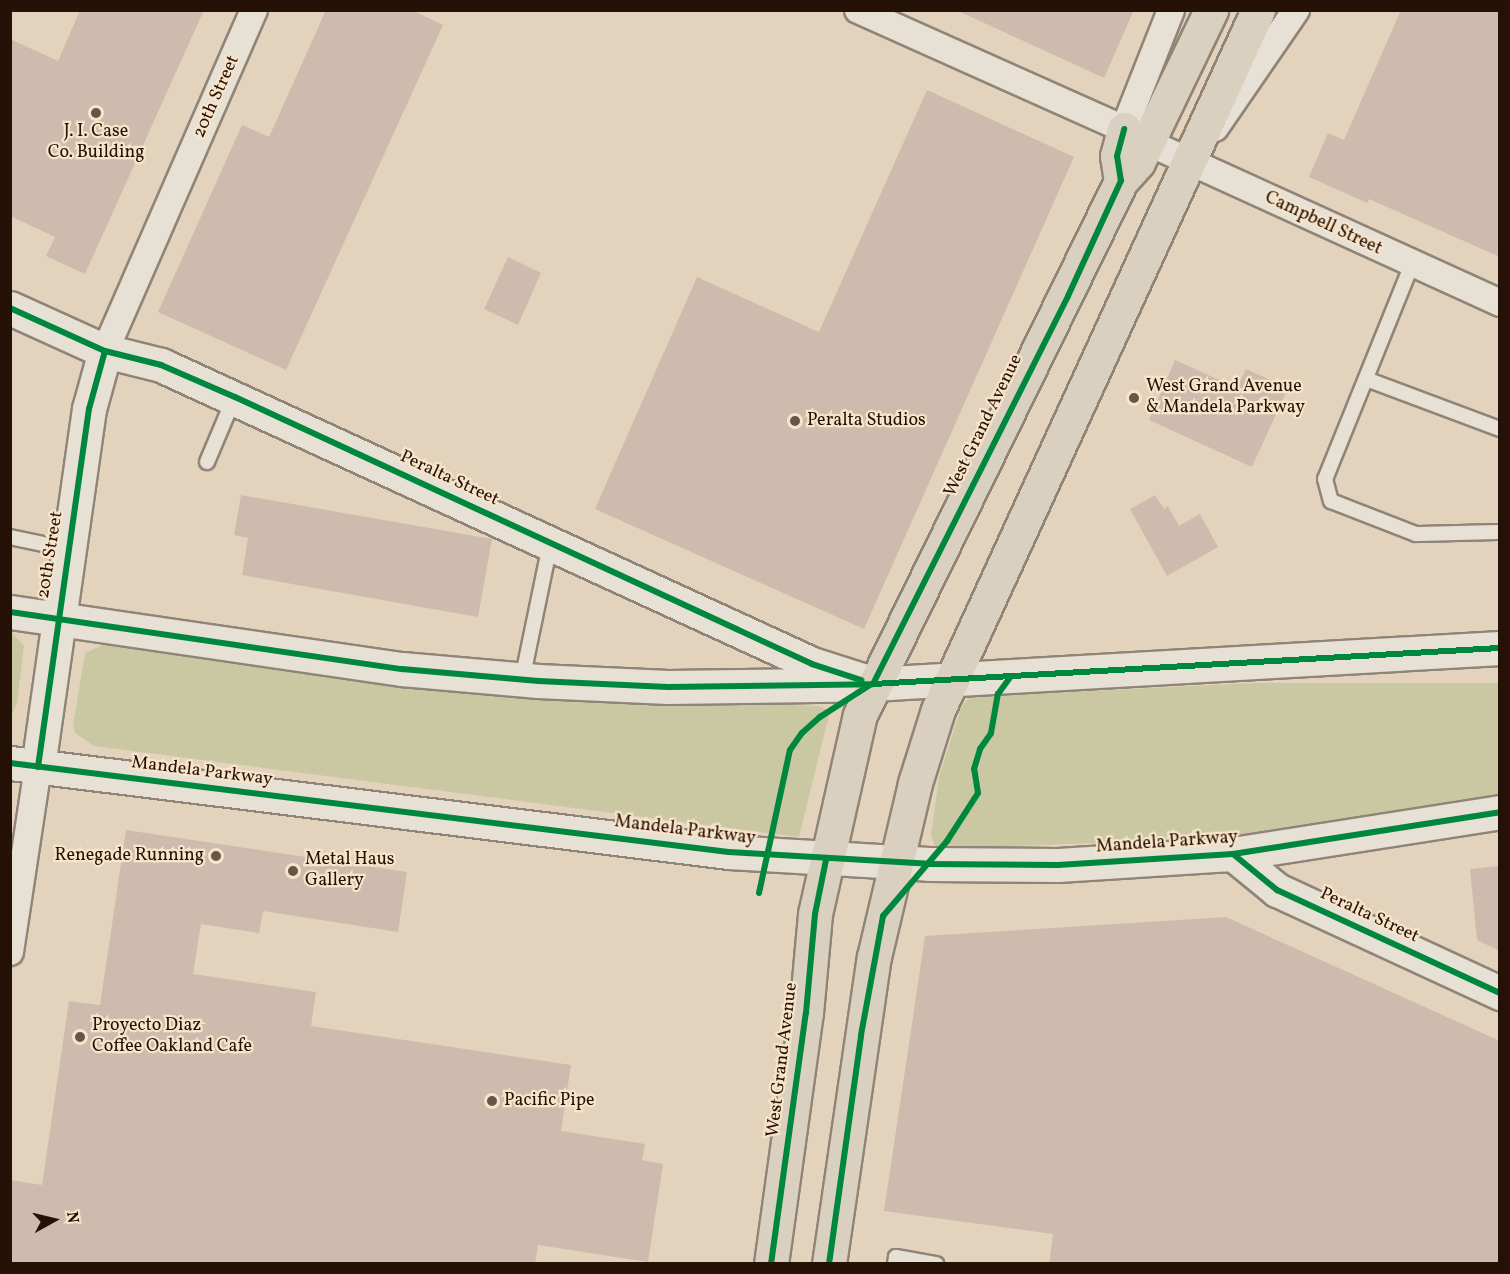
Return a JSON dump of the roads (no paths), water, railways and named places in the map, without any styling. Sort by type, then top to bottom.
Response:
[{"type":"main road","name":"West Grand Avenue","points":[[771,1263],[806,1013],[815,914],[860,715],[873,684],[1068,296],[1121,181],[1138,162],[1136,136],[1212,10]]},
{"type":"main road","points":[[829,1263],[863,1024],[895,863],[915,783],[949,679],[1190,162],[1258,10]]},
{"type":"main road","name":"Peralta Street","points":[[10,308],[105,351],[162,364],[812,664],[873,684]]},
{"type":"main road","name":"20th Street","points":[[24,765],[57,618],[89,409],[105,351]]},
{"type":"main road","points":[[10,612],[402,669],[522,680],[668,687],[873,684],[1500,648]]},
{"type":"main road","name":"Mandela Parkway","points":[[24,765],[729,852],[895,863],[1058,865],[1233,854],[1500,812]]},
{"type":"main road","name":"Peralta Street","points":[[1233,854],[1277,890],[1500,993]]},
{"type":"street","name":"20th Street","points":[[105,351],[254,10]]},
{"type":"street","name":"Campbell Street","points":[[858,10],[1500,303]]},
{"type":"street","name":"West Grand Avenue","points":[[1136,136],[1171,10]]},
{"type":"street","points":[[1190,162],[1296,10]]},
{"type":"street","name":"20th Street","points":[[10,952],[24,765]]},
{"type":"lane","points":[[1412,264],[1325,479],[1331,501],[1416,534],[1500,532]]},
{"type":"lane","points":[[1366,379],[1500,429]]},
{"type":"lane","points":[[207,462],[235,397]]},
{"type":"lane","points":[[10,537],[67,549]]},
{"type":"lane","points":[[522,680],[551,543]]},
{"type":"lane","points":[[895,1263],[896,1257],[936,1263]]},
{"type":"place","name":"J. I. Case Co. Building","points":[[96,113]]},
{"type":"place","name":"West Grand Avenue & Mandela Parkway","points":[[1134,398]]},
{"type":"place","name":"Peralta Studios","points":[[795,421]]},
{"type":"place","name":"Renegade Running","points":[[216,856]]},
{"type":"place","name":"Metal Haus Gallery","points":[[293,871]]},
{"type":"place","name":"Proyecto Diaz Coffee Oakland Cafe","points":[[80,1037]]},
{"type":"place","name":"Pacific Pipe","points":[[492,1101]]}]
